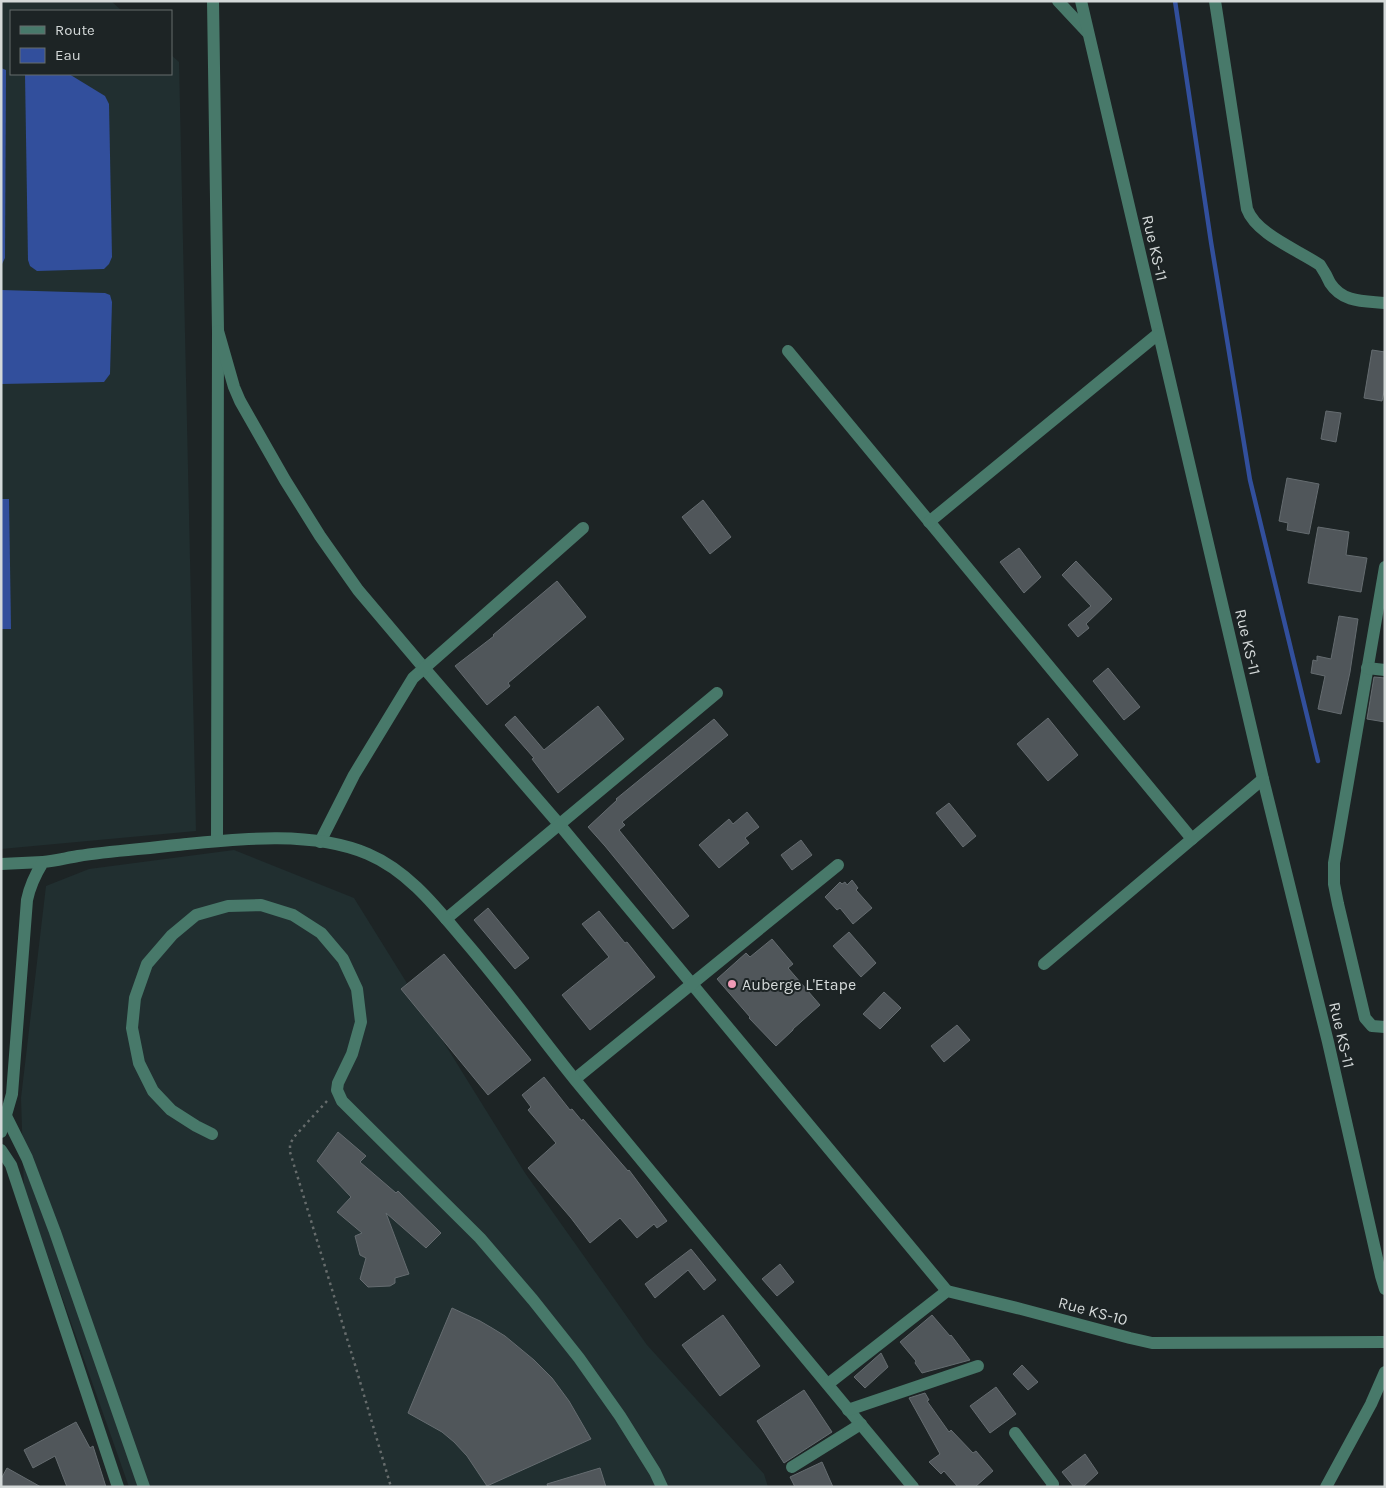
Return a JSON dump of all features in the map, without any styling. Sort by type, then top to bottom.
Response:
[{"type":"street","points":[[213,1],[218,332],[217,841]]},
{"type":"street","points":[[1058,1],[1088,32]]},
{"type":"street","name":"Rue KS-11","points":[[1081,1],[1158,334],[1263,778],[1328,1042],[1385,1289]]},
{"type":"street","points":[[1215,1],[1246,209],[1262,230],[1320,265],[1330,283],[1338,292],[1349,299],[1385,303]]},
{"type":"street","points":[[218,332],[240,401],[285,480],[320,536],[358,590],[559,824],[947,1291],[828,1384]]},
{"type":"street","points":[[929,522],[1158,334]]},
{"type":"street","points":[[788,351],[1192,839]]},
{"type":"street","points":[[320,842],[354,776],[405,689],[424,668],[583,528]]},
{"type":"street","points":[[1385,567],[1334,863],[1334,884],[1365,1018],[1372,1026],[1385,1027]]},
{"type":"street","points":[[1367,668],[1385,670]]},
{"type":"street","points":[[446,919],[717,693]]},
{"type":"street","points":[[1044,964],[1263,778]]},
{"type":"street","points":[[1,864],[43,862],[77,856],[217,841],[296,839],[320,842],[366,853],[390,867],[424,894],[482,960],[574,1079],[913,1487]]},
{"type":"street","points":[[1,1132],[12,1094],[28,900],[34,877],[43,862]]},
{"type":"street","points":[[574,1079],[838,865]]},
{"type":"street","points":[[212,1134],[171,1110],[153,1091],[140,1063],[132,1028],[136,998],[147,964],[172,935],[196,915],[228,906],[261,906],[293,915],[321,933],[343,959],[357,989],[361,1022],[352,1054],[338,1082],[337,1090],[342,1101],[480,1238],[534,1300],[579,1358],[620,1416],[655,1472],[662,1487]]},
{"type":"street","points":[[6,1116],[27,1158],[144,1487]]},
{"type":"street","points":[[1,1150],[11,1165],[118,1487]]},
{"type":"street","name":"Rue KS-10","points":[[947,1291],[1152,1343],[1385,1342]]},
{"type":"street","points":[[848,1410],[978,1366]]},
{"type":"street","points":[[1326,1487],[1371,1404],[1385,1372]]},
{"type":"street","points":[[792,1467],[861,1424]]},
{"type":"street","points":[[1015,1432],[1053,1484],[1052,1487]]},
{"type":"path","points":[[337,1090],[294,1137],[290,1144],[290,1152],[391,1487]]},
{"type":"shaded area","points":[[1,1],[111,1],[121,10],[10,10],[10,75],[172,75],[172,56],[179,62],[196,831],[1,849]]},
{"type":"shaded area","points":[[234,850],[354,898],[525,1173],[647,1345],[764,1474],[768,1487],[129,1487],[24,1189],[21,1098],[46,886],[89,869]]},
{"type":"water","points":[[1,68],[6,70],[5,258],[1,266]]},
{"type":"water","points":[[25,75],[71,75],[105,96],[109,104],[112,257],[104,269],[37,271],[30,266],[28,260]]},
{"type":"water","points":[[1,290],[105,293],[110,295],[112,302],[110,374],[104,382],[1,384]]},
{"type":"water","points":[[1,499],[9,499],[11,629],[1,629]]},
{"type":"building","points":[[1372,350],[1385,352],[1385,387],[1382,401],[1364,398]]},
{"type":"building","points":[[1326,411],[1341,413],[1336,442],[1321,439]]},
{"type":"building","points":[[1287,478],[1319,484],[1309,534],[1287,530],[1288,523],[1279,521]]},
{"type":"building","points":[[703,500],[731,537],[710,554],[682,517]]},
{"type":"building","points":[[1318,527],[1349,532],[1346,555],[1367,558],[1361,592],[1308,583]]},
{"type":"building","points":[[1019,548],[1041,577],[1024,593],[1000,562]]},
{"type":"building","points":[[1076,561],[1112,599],[1086,624],[1089,628],[1078,637],[1068,625],[1091,606],[1062,575]]},
{"type":"building","points":[[557,581],[586,617],[508,683],[510,686],[487,705],[455,666],[494,636]]},
{"type":"building","points":[[1339,616],[1358,619],[1341,714],[1318,709],[1325,676],[1311,673],[1313,660],[1317,661],[1317,656],[1331,659]]},
{"type":"building","points":[[1108,668],[1140,707],[1124,720],[1093,681]]},
{"type":"building","points":[[1374,677],[1385,678],[1385,722],[1367,719]]},
{"type":"building","points":[[598,706],[624,739],[558,793],[532,759],[534,758],[505,725],[515,716],[544,750]]},
{"type":"building","points":[[1048,718],[1078,755],[1048,781],[1017,744]]},
{"type":"building","points":[[714,719],[728,735],[622,822],[625,825],[619,830],[689,916],[673,929],[588,827],[616,799]]},
{"type":"building","points":[[949,803],[976,836],[963,847],[936,813]]},
{"type":"building","points":[[747,812],[759,827],[745,838],[749,843],[719,868],[699,845],[729,819],[733,824]]},
{"type":"building","points":[[801,840],[812,855],[792,870],[781,855]]},
{"type":"building","points":[[852,880],[858,888],[856,890],[872,908],[853,924],[840,908],[837,910],[825,897],[840,882],[842,884],[845,882],[847,885]]},
{"type":"building","points":[[488,908],[529,958],[515,969],[474,920]]},
{"type":"building","points":[[599,911],[655,977],[590,1030],[562,995],[609,957],[582,924]]},
{"type":"building","points":[[849,932],[876,963],[861,977],[833,946]]},
{"type":"building","points":[[772,939],[793,964],[788,968],[820,1005],[776,1046],[749,1018],[717,979],[746,953],[750,957]]},
{"type":"building","points":[[444,954],[531,1060],[488,1095],[401,989]]},
{"type":"building","points":[[884,992],[901,1008],[880,1029],[863,1014]]},
{"type":"building","points":[[957,1025],[970,1040],[944,1062],[931,1046]]},
{"type":"building","points":[[544,1077],[570,1110],[572,1109],[582,1121],[583,1119],[629,1170],[667,1221],[657,1228],[654,1224],[637,1238],[620,1218],[590,1243],[528,1168],[556,1143],[528,1110],[531,1107],[522,1095]]},
{"type":"building","points":[[338,1132],[366,1156],[360,1162],[396,1193],[398,1191],[441,1233],[426,1248],[386,1213],[409,1274],[395,1278],[395,1283],[390,1286],[368,1287],[360,1279],[366,1258],[360,1255],[355,1236],[362,1233],[337,1212],[351,1197],[317,1161]]},
{"type":"building","points":[[691,1249],[716,1280],[704,1290],[688,1270],[655,1298],[645,1284]]},
{"type":"building","points":[[780,1264],[794,1282],[777,1296],[762,1279]]},
{"type":"building","points":[[452,1308],[480,1321],[505,1336],[534,1360],[552,1378],[569,1401],[591,1439],[487,1486],[467,1456],[454,1442],[442,1432],[408,1413]]},
{"type":"building","points":[[723,1315],[760,1366],[720,1396],[682,1345]]},
{"type":"building","points":[[932,1315],[951,1335],[970,1360],[922,1373],[915,1363],[916,1361],[900,1342]]},
{"type":"building","points":[[881,1353],[888,1367],[865,1388],[854,1377]]},
{"type":"building","points":[[1022,1365],[1038,1382],[1028,1390],[1013,1374]]},
{"type":"building","points":[[996,1387],[1016,1414],[990,1433],[970,1406]]},
{"type":"building","points":[[804,1390],[832,1432],[784,1463],[757,1421]]},
{"type":"building","points":[[925,1393],[929,1400],[927,1401],[949,1432],[951,1430],[973,1453],[976,1451],[993,1471],[975,1487],[958,1487],[944,1471],[941,1474],[929,1462],[940,1454],[909,1398]]},
{"type":"building","points":[[76,1422],[90,1448],[93,1446],[106,1487],[67,1487],[55,1456],[33,1468],[24,1450]]},
{"type":"building","points":[[1085,1454],[1098,1473],[1083,1487],[1074,1487],[1062,1472]]},
{"type":"building","points":[[822,1462],[833,1487],[795,1487],[790,1477]]},
{"type":"building","points":[[7,1468],[41,1487],[1,1487],[1,1479]]},
{"type":"building","points":[[600,1468],[606,1487],[548,1487],[547,1484]]},
{"type":"waterway","points":[[1175,1],[1211,242],[1250,480],[1318,761]]},
{"type":"place","name":"Auberge L'Etape","points":[[732,984]]}]
